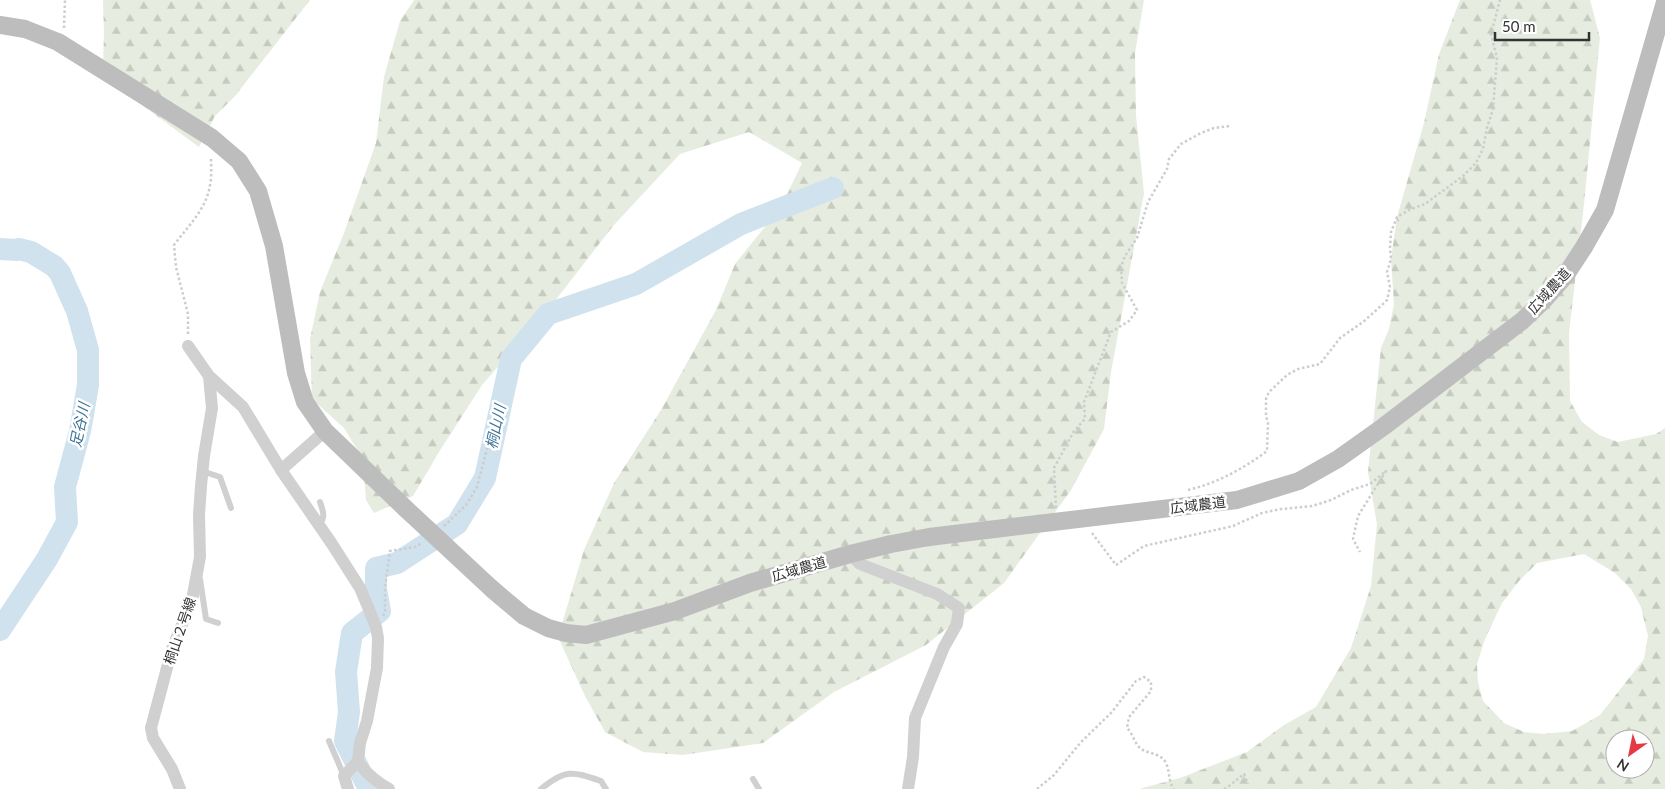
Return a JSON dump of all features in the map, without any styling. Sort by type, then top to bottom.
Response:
[{"type":"street","name":"広域農道","points":[[0,25],[25,29],[58,42],[212,138],[239,161],[258,190],[274,246],[296,373],[305,402],[325,431],[492,589],[524,616],[548,628],[566,633],[586,635],[675,611],[750,583],[891,544],[929,537],[1237,500],[1299,481],[1338,459],[1522,321],[1565,276],[1584,247],[1604,210],[1665,2]]},
{"type":"street","points":[[188,346],[209,376],[243,407],[281,470],[360,588],[376,628],[378,638],[377,668],[360,743],[358,761],[344,776],[348,789]]},
{"type":"street","name":"桐山２号線","points":[[180,789],[172,769],[153,738],[151,728],[172,649],[192,600],[200,556],[199,515],[202,470],[212,408],[209,376]]},
{"type":"street","points":[[281,470],[325,431]]},
{"type":"street","points":[[850,554],[860,564],[937,594],[959,608],[957,624],[944,647],[915,718],[913,757],[908,789]]},
{"type":"street","points":[[358,761],[365,771],[389,789]]},
{"type":"lane","points":[[202,470],[220,477],[231,508]]},
{"type":"lane","points":[[319,525],[323,520],[324,512],[320,502]]},
{"type":"lane","points":[[196,576],[200,578],[206,619],[218,623]]},
{"type":"lane","points":[[329,741],[344,776]]},
{"type":"lane","points":[[540,789],[559,775],[572,773],[601,781],[606,789]]},
{"type":"lane","points":[[753,779],[759,789]]},
{"type":"path","points":[[1181,491],[1206,486],[1234,473],[1267,451],[1268,423],[1266,399],[1269,392],[1287,375],[1298,369],[1320,364],[1340,338],[1363,322],[1387,300],[1390,287],[1387,272],[1391,259],[1391,232],[1397,217],[1425,204],[1463,176],[1476,163],[1482,149],[1486,128],[1493,109],[1496,58],[1491,34],[1500,0]]},
{"type":"path","points":[[1056,522],[1054,468],[1074,431],[1085,419],[1084,402],[1111,332],[1129,321],[1138,310],[1122,283],[1121,267],[1125,256],[1137,238],[1150,198],[1167,169],[1169,159],[1181,144],[1208,130],[1230,126]]},
{"type":"path","points":[[188,346],[188,314],[176,267],[174,245],[202,209],[210,185],[212,138]]},
{"type":"path","points":[[1083,519],[1116,565],[1144,546],[1233,526],[1262,513],[1312,506],[1331,500],[1351,490],[1370,484],[1386,471],[1358,516],[1353,539],[1360,552]]},
{"type":"path","points":[[1037,789],[1054,775],[1081,742],[1111,713],[1136,681],[1144,677],[1151,682],[1151,691],[1129,717],[1128,728],[1137,746],[1160,756],[1164,760],[1169,770],[1171,786],[1174,789]]},
{"type":"path","points":[[1224,789],[1244,774],[1248,784]]},
{"type":"green space","points":[[103,0],[310,0],[235,96],[215,116],[199,147],[138,102],[103,67]]},
{"type":"green space","points":[[414,0],[1144,0],[1135,53],[1136,116],[1144,193],[1111,372],[1104,429],[1071,490],[1004,583],[926,645],[834,692],[763,743],[683,755],[643,752],[605,732],[585,696],[558,637],[584,550],[614,483],[661,410],[716,310],[735,264],[781,207],[802,163],[749,132],[680,154],[613,226],[551,306],[482,385],[413,496],[374,513],[366,500],[363,459],[344,428],[312,399],[310,339],[320,292],[344,233],[376,143],[384,77],[400,21]]},
{"type":"green space","points":[[1460,0],[1590,0],[1600,38],[1569,333],[1570,401],[1582,422],[1599,435],[1618,442],[1656,434],[1665,428],[1665,789],[1139,789],[1180,778],[1247,752],[1284,725],[1316,707],[1351,648],[1371,586],[1377,524],[1368,472],[1381,348],[1389,329],[1394,304],[1391,259],[1397,217],[1424,123],[1439,54]],"holes":[[[1584,554],[1615,573],[1631,589],[1641,607],[1648,636],[1644,659],[1600,715],[1572,731],[1544,734],[1524,732],[1504,723],[1483,701],[1478,682],[1477,664],[1485,639],[1502,603],[1519,581],[1537,563]]]},
{"type":"waterway","name":"桐山川","points":[[369,789],[345,741],[349,712],[346,672],[352,633],[380,611],[376,589],[376,568],[397,563],[457,524],[485,478],[511,359],[548,314],[636,284],[741,224],[833,188]]},
{"type":"waterway","name":"足谷川","points":[[0,249],[19,249],[31,252],[54,266],[60,273],[77,311],[88,350],[88,385],[80,431],[65,487],[67,522],[47,559],[0,630]]}]
